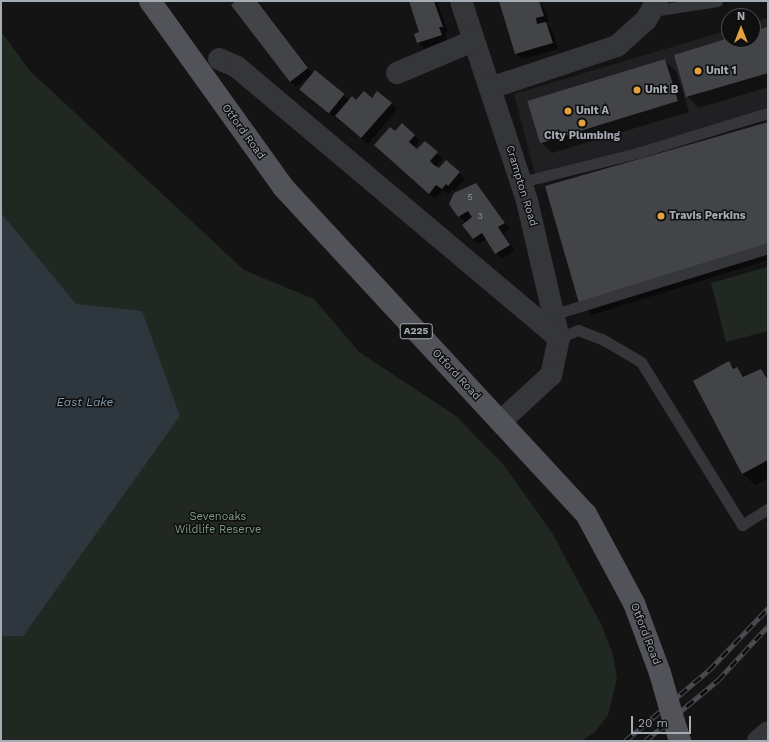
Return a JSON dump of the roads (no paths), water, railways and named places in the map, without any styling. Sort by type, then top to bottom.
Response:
[{"type":"main road","name":"Otford Road","points":[[150,1],[283,188],[586,514],[634,603],[660,673],[680,741]]},
{"type":"street","name":"Crampton Road","points":[[461,1],[521,182],[556,314],[559,338],[551,375],[500,422]]},
{"type":"street","points":[[490,88],[617,46],[634,34],[654,6]]},
{"type":"street","points":[[397,73],[473,41]]},
{"type":"street","points":[[219,59],[237,67],[559,338]]},
{"type":"street","points":[[758,741],[768,732]]},
{"type":"lane","points":[[654,6],[717,1]]},
{"type":"lane","points":[[521,182],[637,153],[768,113]]},
{"type":"lane","points":[[556,314],[768,248]]},
{"type":"lane","points":[[559,338],[578,330],[602,339],[642,362],[742,525],[768,509]]},
{"type":"water","name":"East Lake","points":[[1,213],[76,304],[142,311],[180,416],[23,636],[1,636]]},
{"type":"railway","points":[[625,741],[709,670],[768,608]]},
{"type":"railway","points":[[645,741],[718,680],[768,626]]},
{"type":"place","name":"Unit 1","points":[[698,71]]},
{"type":"place","name":"Unit B","points":[[637,90]]},
{"type":"place","name":"Unit A","points":[[568,111]]},
{"type":"place","name":"City Plumbing","points":[[582,123]]},
{"type":"place","name":"Travis Perkins","points":[[661,216]]},
{"type":"park label","name":"Sevenoaks Wildlife Reserve","points":[[218,524]]}]
